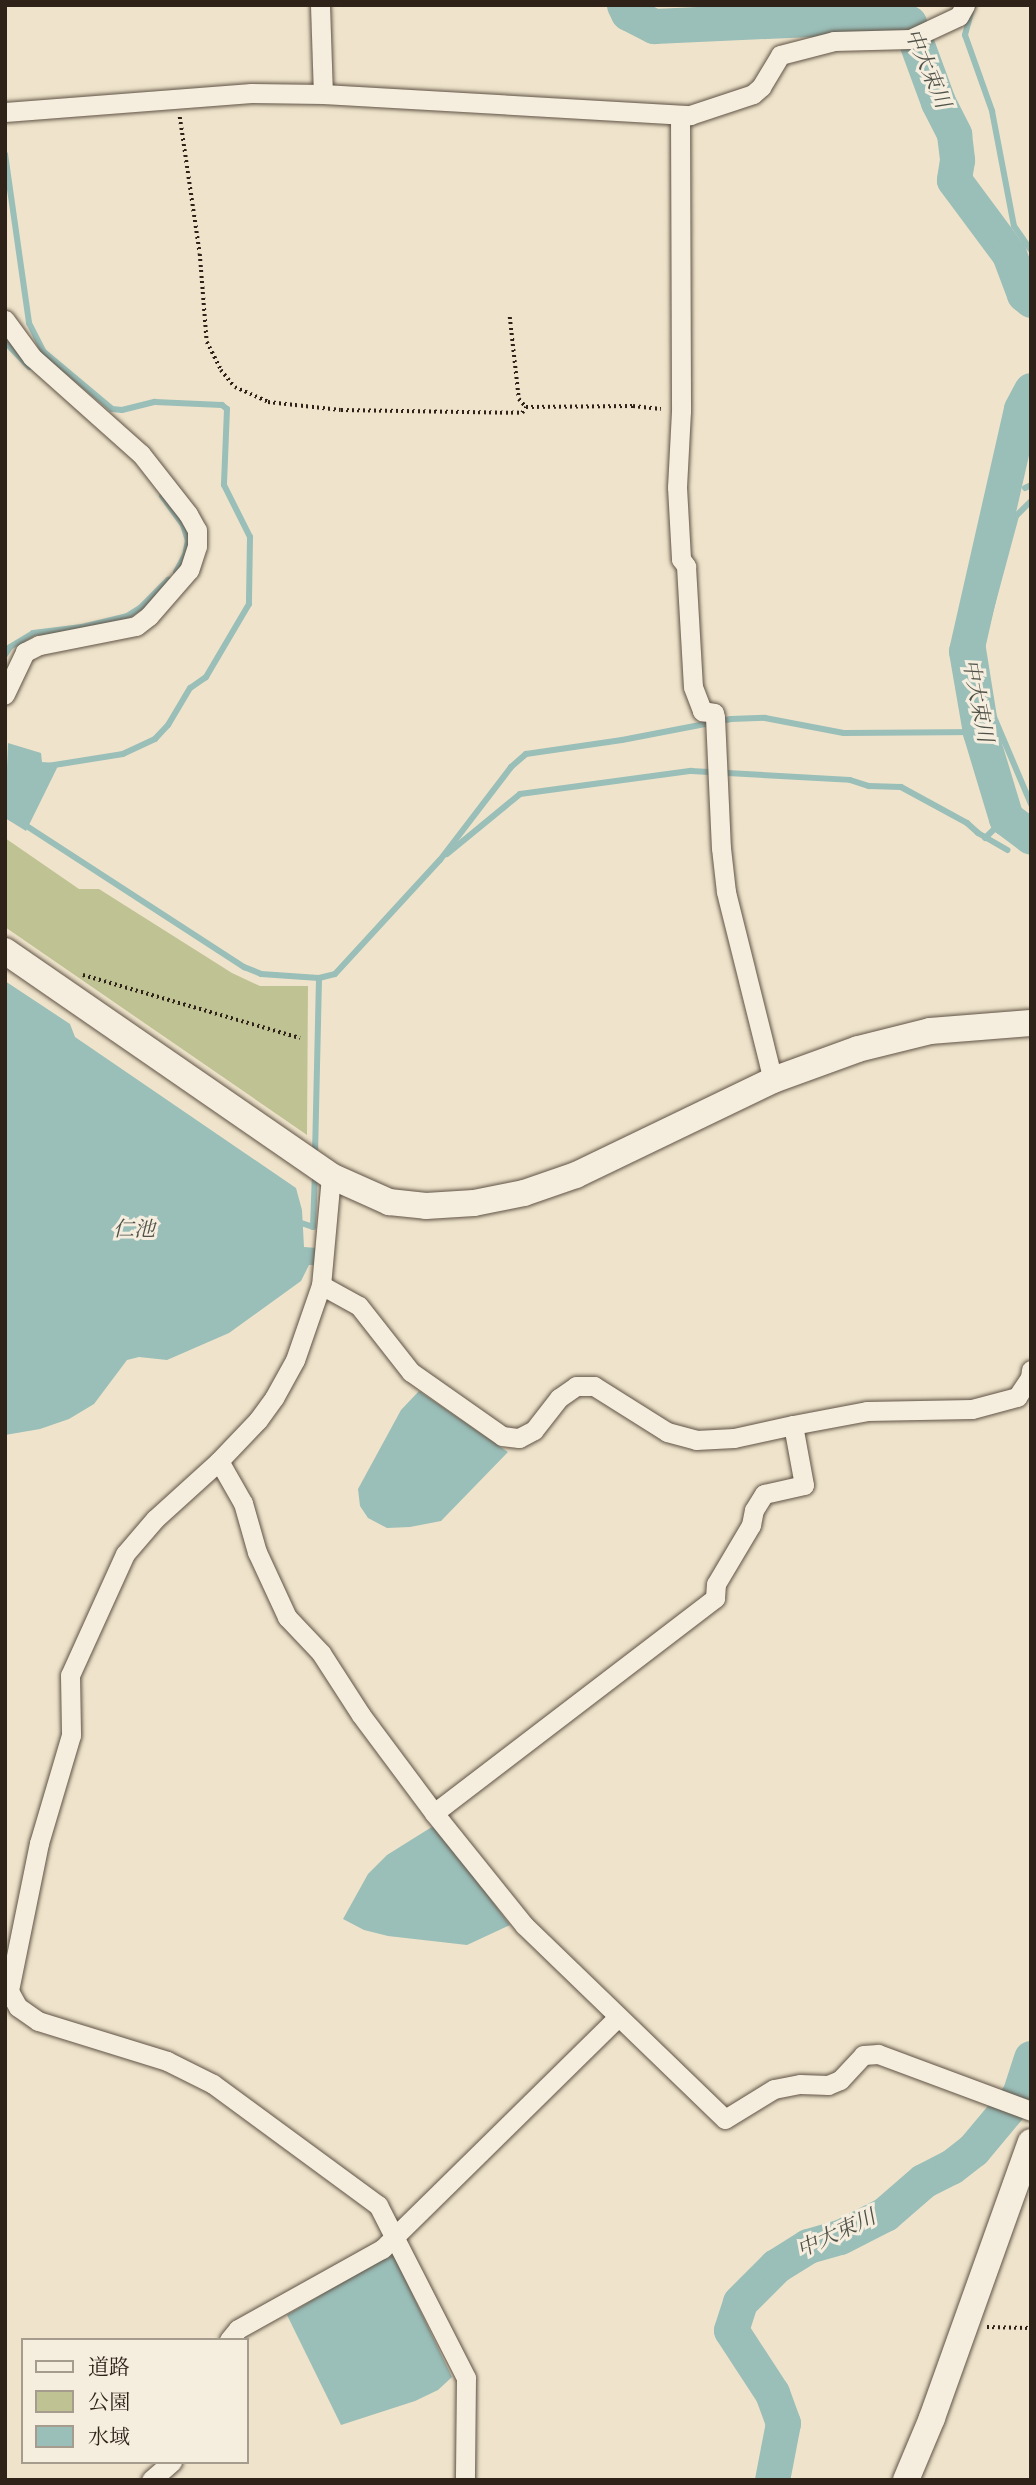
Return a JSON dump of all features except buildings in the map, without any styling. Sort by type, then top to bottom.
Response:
[{"type":"street","points":[[320,5],[323,94]]},
{"type":"street","points":[[5,111],[251,93],[323,94],[690,115],[753,94],[780,55],[834,41],[914,38],[959,16],[965,5]]},
{"type":"street","points":[[680,115],[681,411],[677,487],[681,559],[686,566],[692,687],[702,711],[714,713],[716,721],[721,848],[726,892],[773,1080]]},
{"type":"street","points":[[5,320],[32,357],[141,454],[188,514],[197,530],[197,546],[190,570],[149,616],[136,626],[39,645],[25,652],[5,694]]},
{"type":"street","points":[[5,951],[321,1169],[390,1202],[426,1206],[474,1203],[524,1193],[576,1175],[773,1080],[858,1049],[930,1031],[1031,1023]]},
{"type":"street","points":[[321,1169],[321,1285],[295,1360],[274,1398],[219,1461],[155,1519],[125,1554],[70,1675],[71,1735],[38,1843],[9,1991],[18,2007],[38,2021],[167,2061],[212,2084],[378,2205],[466,2378],[465,2480]]},
{"type":"street","points":[[321,1285],[359,1306],[411,1371],[502,1436],[519,1438],[534,1430],[559,1398],[576,1386],[594,1386],[667,1432],[696,1440],[734,1438],[867,1412],[972,1409],[1017,1397],[1030,1378],[1031,1370]]},
{"type":"street","points":[[434,1813],[715,1598],[716,1584],[751,1525],[754,1510],[764,1494],[804,1485],[793,1425]]},
{"type":"street","points":[[219,1461],[243,1503],[257,1552],[287,1617],[321,1653],[361,1715],[434,1813],[524,1924],[726,2119],[774,2089],[800,2084],[828,2085],[840,2080],[863,2054],[878,2054],[1019,2107]]},
{"type":"street","points":[[231,2338],[238,2329],[382,2249],[618,2017]]},
{"type":"street","points":[[906,2480],[1031,2142]]},
{"type":"street","points":[[151,2480],[170,2464]]},
{"type":"path","points":[[177,98],[201,254],[207,342],[221,370],[235,387],[268,402],[341,410],[522,413],[526,407]]},
{"type":"path","points":[[510,317],[519,399],[526,407],[633,406],[681,411]]},
{"type":"path","points":[[72,972],[300,1038]]},
{"type":"path","points":[[964,2327],[1031,2328]]},
{"type":"green space","points":[[5,838],[79,889],[99,889],[232,973],[260,986],[308,986],[307,1135],[5,927]]},
{"type":"water","points":[[8,743],[41,753],[42,762],[55,763],[57,768],[26,831],[5,818]]},
{"type":"water","name":"仁池","points":[[5,981],[70,1024],[75,1037],[296,1188],[302,1210],[304,1247],[317,1248],[316,1265],[309,1265],[301,1281],[229,1333],[167,1360],[139,1357],[127,1360],[94,1404],[69,1419],[40,1429],[5,1435]]},
{"type":"water","points":[[419,1391],[508,1452],[441,1521],[387,1528],[368,1518],[360,1506],[358,1489],[401,1410]]},
{"type":"water","points":[[435,1825],[510,1925],[467,1945],[388,1936],[364,1930],[343,1919],[368,1874],[387,1855]]},
{"type":"water","points":[[394,2256],[452,2377],[438,2390],[415,2401],[341,2425],[287,2315],[385,2257]]},
{"type":"waterway","name":"中大束川","points":[[624,5],[628,13],[654,26],[893,15],[909,23],[938,102],[954,134],[957,160],[954,180],[1009,254],[1024,294],[1031,300]]},
{"type":"waterway","points":[[973,5],[965,35],[992,111],[1014,226],[1031,250]]},
{"type":"waterway","points":[[5,154],[29,323],[43,351],[112,409],[122,410],[155,402],[222,405],[227,409],[224,485],[250,537],[249,604],[206,677],[190,688],[168,725],[155,739],[123,754],[48,766]]},
{"type":"waterway","points":[[5,342],[29,367]]},
{"type":"waterway","name":"中大束川","points":[[1031,390],[1021,409],[966,651],[980,732],[1006,818],[1031,837]]},
{"type":"waterway","points":[[1025,488],[1031,485]]},
{"type":"waterway","points":[[162,496],[183,525],[188,540],[185,555],[176,572]]},
{"type":"waterway","points":[[1031,501],[1016,516],[982,642],[994,717],[1031,804]]},
{"type":"waterway","points":[[5,655],[10,647],[33,633],[82,627],[127,616],[140,608],[168,580]]},
{"type":"waterway","points":[[315,1155],[319,978],[335,974],[440,860],[511,767],[526,754],[622,740],[731,719],[765,718],[844,733],[980,732]]},
{"type":"waterway","points":[[447,854],[520,794],[691,771],[850,780],[869,786],[901,787],[967,823],[978,833],[1008,850]]},
{"type":"waterway","points":[[985,838],[1006,818]]},
{"type":"waterway","points":[[22,823],[244,967],[261,974],[319,978]]},
{"type":"waterway","points":[[295,1221],[313,1227],[315,1173]]},
{"type":"waterway","name":"中大束川","points":[[772,2480],[783,2423],[772,2393],[731,2330],[740,2302],[776,2266],[808,2246],[840,2237],[885,2214],[923,2181],[951,2167],[973,2150],[1019,2095],[1031,2058]]}]
